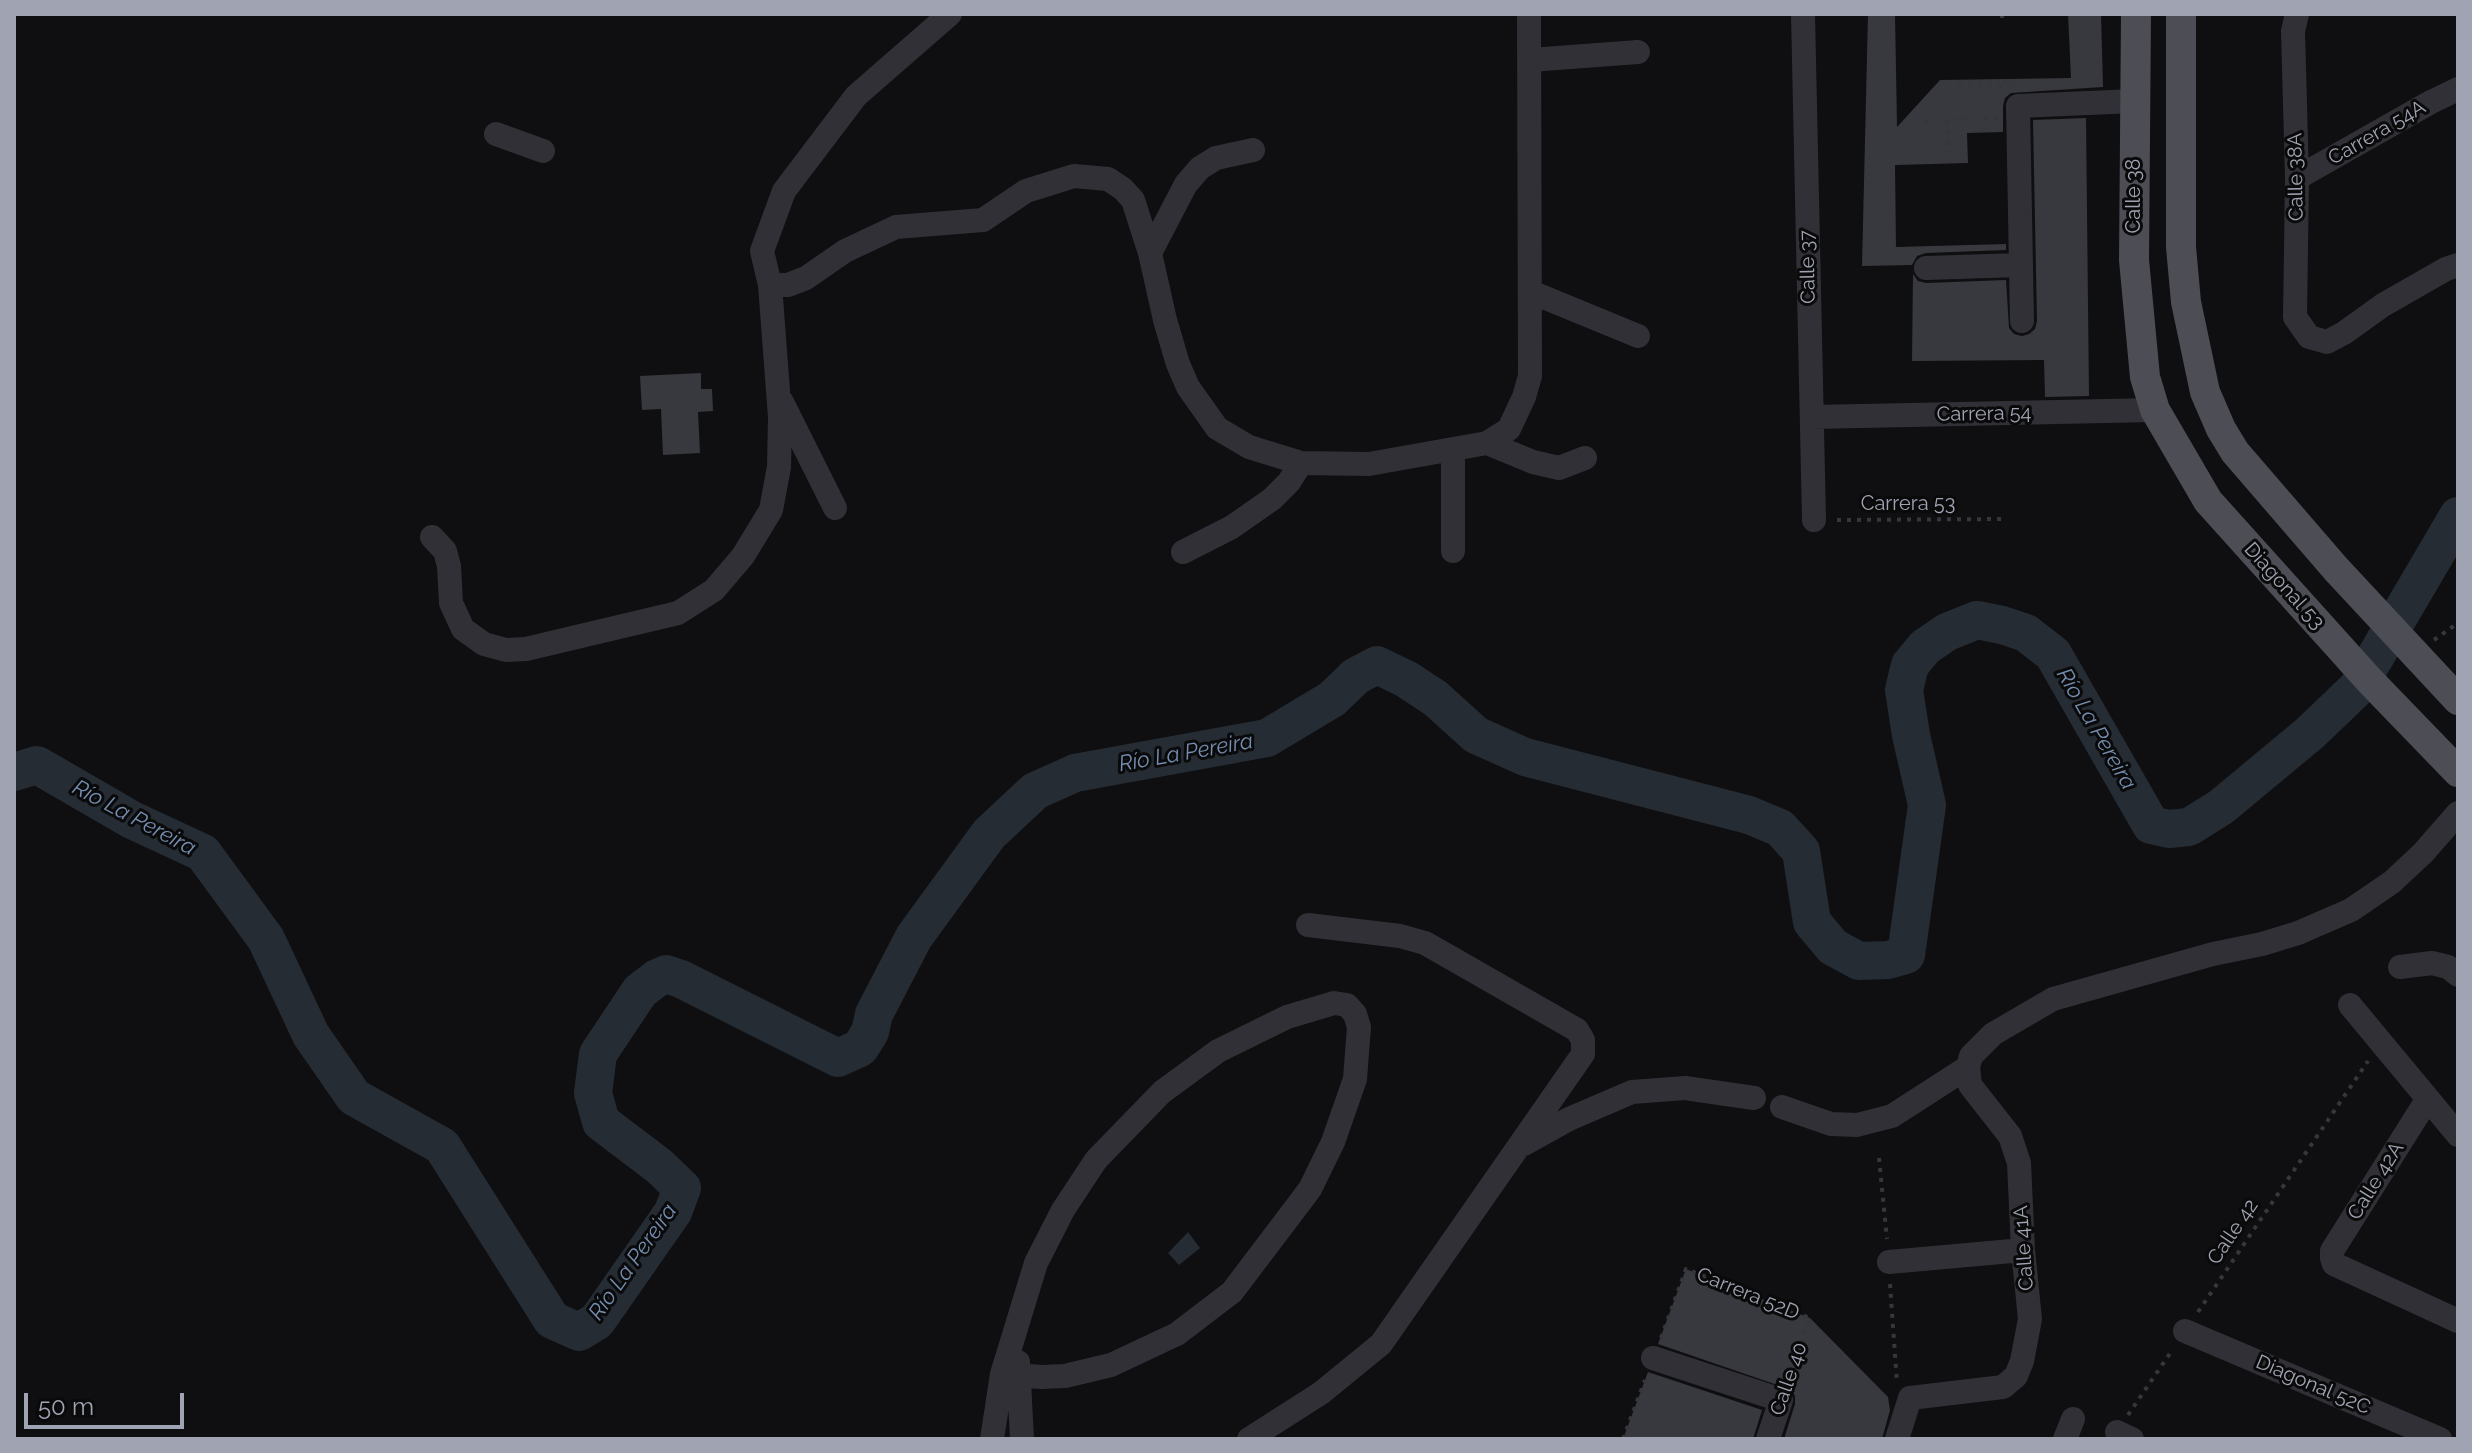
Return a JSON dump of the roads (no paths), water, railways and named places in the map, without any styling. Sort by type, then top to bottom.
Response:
[{"type":"main road","name":"Calle 38","points":[[2136,14],[2134,260],[2145,377]]},
{"type":"main road","points":[[2181,14],[2181,247],[2186,302],[2205,392],[2235,452],[2336,569],[2458,700]]},
{"type":"main road","name":"Diagonal 53","points":[[2145,377],[2155,410],[2208,501],[2370,681],[2458,772]]},
{"type":"street","points":[[432,537],[445,551],[451,603],[463,629],[484,644],[506,650],[526,649],[678,613],[714,590],[743,556],[771,510],[779,467],[779,396],[770,285],[762,251],[784,191],[856,96],[950,14]]},
{"type":"street","points":[[770,285],[788,285],[806,278],[845,251],[896,227],[983,220],[1026,191],[1074,176],[1108,179],[1133,200],[1178,364],[1188,387],[1217,428],[1249,447],[1301,463],[1369,464],[1487,443],[1509,429],[1530,376],[1529,14]]},
{"type":"street","name":"Calle 37","points":[[1803,14],[1814,520]]},
{"type":"street","name":"Calle 38A","points":[[2297,14],[2293,31],[2297,178],[2295,317],[2309,337],[2327,342],[2383,305],[2458,265]]},
{"type":"street","points":[[1530,60],[1638,52]]},
{"type":"street","name":"Carrera 54A","points":[[2297,178],[2458,89]]},
{"type":"street","points":[[2022,321],[2018,106],[2135,101]]},
{"type":"street","points":[[496,134],[543,151]]},
{"type":"street","points":[[1150,253],[1186,184],[1200,168],[1216,158],[1253,150]]},
{"type":"street","points":[[1926,268],[2021,265]]},
{"type":"street","points":[[1531,292],[1638,336]]},
{"type":"street","points":[[779,396],[835,508]]},
{"type":"street","name":"Carrera 54","points":[[1812,417],[2155,410]]},
{"type":"street","points":[[1487,443],[1533,462],[1559,468],[1585,458]]},
{"type":"street","points":[[1453,450],[1453,551]]},
{"type":"street","points":[[1183,552],[1232,527],[1272,499],[1289,482],[1301,463]]},
{"type":"street","points":[[1782,1107],[1831,1124],[1857,1125],[1892,1116],[1968,1067],[1971,1056],[1993,1034],[2053,999],[2213,954],[2262,944],[2298,933],[2351,910],[2392,882],[2458,813]]},
{"type":"street","points":[[1249,1439],[1321,1393],[1381,1344],[1583,1054],[1583,1040],[1577,1030],[1425,943],[1400,936],[1308,925]]},
{"type":"street","points":[[2400,967],[2432,963],[2448,967],[2458,975]]},
{"type":"street","points":[[992,1439],[1010,1375],[1019,1316],[1036,1263],[1063,1210],[1096,1160],[1162,1092],[1218,1051],[1287,1017],[1334,1003],[1347,1005],[1355,1014],[1359,1027],[1355,1079],[1333,1142],[1310,1189],[1232,1292],[1177,1334],[1111,1365],[1065,1376],[1010,1375]]},
{"type":"street","points":[[2350,1005],[2458,1135]]},
{"type":"street","name":"Calle 41A","points":[[1897,1439],[1910,1398],[2003,1387],[2016,1376],[2022,1361],[2030,1319],[2019,1163],[2010,1136],[1970,1085],[1968,1067]]},
{"type":"street","points":[[1518,1147],[1569,1119],[1632,1092],[1685,1088],[1754,1098]]},
{"type":"street","name":"Calle 42A","points":[[2427,1100],[2332,1251],[2334,1264],[2458,1321]]},
{"type":"street","points":[[1889,1262],[2023,1250]]},
{"type":"street","name":"Diagonal 52C","points":[[2185,1331],[2440,1439]]},
{"type":"street","name":"Calle 40","points":[[1653,1358],[1781,1400],[1768,1439]]},
{"type":"street","points":[[1010,1375],[1022,1439]]},
{"type":"waterway","name":"Río La Pereira","points":[[14,772],[37,765],[132,820],[203,853],[266,939],[311,1035],[354,1097],[442,1146],[552,1320],[579,1332],[597,1321],[673,1212],[682,1188],[659,1166],[601,1122],[593,1093],[598,1054],[640,991],[666,974],[838,1058],[860,1048],[914,937],[989,834],[1035,791],[1075,773],[1267,738],[1332,699],[1356,676],[1377,665],[1435,698],[1476,735],[1525,757],[1749,815],[1780,828],[1801,851],[1812,922],[1833,947],[1859,961],[1888,960],[1906,955],[1927,805],[1904,690],[1910,665],[1925,647],[1947,632],[1977,620],[2026,633],[2053,654],[2151,825],[2169,829],[2189,827],[2221,807],[2310,733],[2357,688],[2458,516]]}]
